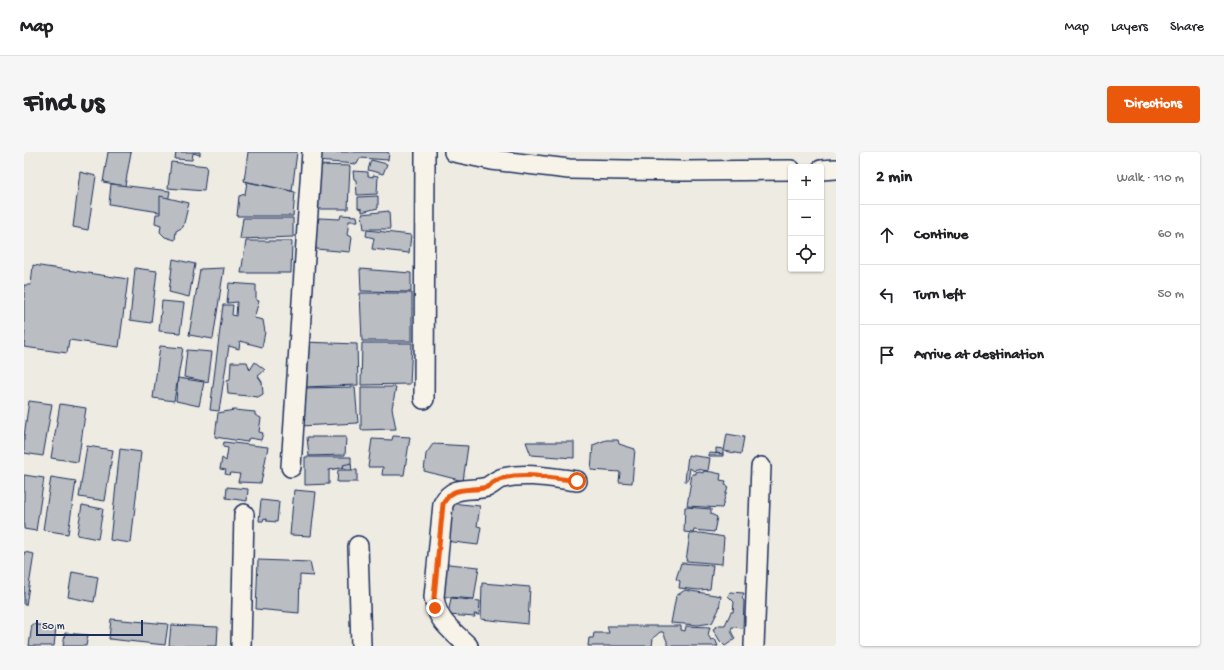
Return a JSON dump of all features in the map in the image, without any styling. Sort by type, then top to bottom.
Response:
[{"type":"street","points":[[291,467],[312,152]]},
{"type":"street","points":[[424,399],[425,152]]},
{"type":"street","points":[[454,152],[492,160],[569,169],[683,171],[788,170]]},
{"type":"street","points":[[824,170],[836,169]]},
{"type":"street","points":[[754,646],[761,466]]},
{"type":"street","points":[[468,646],[442,622],[435,608],[434,597],[443,504],[446,498],[456,491],[487,487],[500,478],[514,476],[531,476],[577,481]]},
{"type":"street","points":[[242,646],[244,514]]},
{"type":"street","points":[[358,546],[361,646]]},
{"type":"building","points":[[108,152],[131,152],[125,186],[103,182]]},
{"type":"building","points":[[176,152],[200,152],[200,155],[193,153],[192,160],[175,159]]},
{"type":"building","points":[[248,152],[297,152],[292,191],[244,181]]},
{"type":"building","points":[[315,152],[389,153],[388,160],[360,158],[357,164],[315,161]]},
{"type":"building","points":[[371,160],[387,164],[383,174],[368,170]]},
{"type":"building","points":[[171,162],[207,166],[204,191],[168,188]]},
{"type":"building","points":[[320,165],[350,166],[348,209],[316,209]]},
{"type":"building","points":[[353,171],[368,172],[368,176],[373,177],[373,175],[378,176],[377,194],[357,195],[356,180],[354,179]]},
{"type":"building","points":[[80,172],[96,176],[88,230],[73,227]]},
{"type":"building","points":[[247,182],[295,192],[293,216],[237,216],[239,196],[245,194]]},
{"type":"building","points":[[111,184],[170,191],[166,213],[109,204]]},
{"type":"building","points":[[160,196],[189,203],[183,227],[176,231],[175,240],[165,237],[160,232],[161,225],[155,223],[156,214],[160,214]]},
{"type":"building","points":[[378,196],[378,208],[362,212],[362,209],[358,208],[358,197]]},
{"type":"building","points":[[389,211],[390,229],[364,229],[362,214]]},
{"type":"building","points":[[341,215],[357,216],[358,221],[349,221],[347,235],[352,237],[350,252],[316,249],[311,222],[318,223],[319,218],[340,219]]},
{"type":"building","points":[[243,218],[293,218],[293,237],[240,239]]},
{"type":"building","points":[[367,230],[411,235],[409,253],[372,249],[374,238],[366,236]]},
{"type":"building","points":[[246,241],[292,241],[291,273],[241,273]]},
{"type":"building","points":[[173,259],[195,264],[189,297],[169,292]]},
{"type":"building","points":[[33,265],[128,279],[119,347],[69,340],[67,353],[24,347],[24,285],[31,285]]},
{"type":"building","points":[[135,268],[157,271],[151,323],[130,320]]},
{"type":"building","points":[[224,268],[213,339],[189,335],[200,269]]},
{"type":"building","points":[[360,269],[411,273],[411,292],[361,291]]},
{"type":"building","points":[[229,283],[256,285],[256,300],[259,301],[254,318],[263,320],[265,332],[262,347],[240,341],[239,349],[229,346],[219,411],[210,410],[223,305],[233,305],[232,315],[236,316],[237,302],[227,303]]},
{"type":"building","points":[[360,293],[412,293],[412,341],[362,341]]},
{"type":"building","points":[[162,301],[184,303],[180,333],[159,331]]},
{"type":"building","points":[[304,342],[357,344],[358,385],[303,387]]},
{"type":"building","points":[[362,343],[412,343],[410,384],[361,385]]},
{"type":"building","points":[[160,346],[183,348],[174,401],[153,398]]},
{"type":"building","points":[[187,350],[212,352],[208,382],[184,377]]},
{"type":"building","points":[[231,362],[247,362],[250,370],[255,362],[265,370],[258,376],[262,382],[263,394],[258,397],[228,394],[227,380],[230,379]]},
{"type":"building","points":[[178,378],[204,382],[199,406],[176,401]]},
{"type":"building","points":[[355,387],[358,423],[300,426],[302,388]]},
{"type":"building","points":[[361,387],[396,387],[392,408],[396,429],[361,430]]},
{"type":"building","points":[[29,401],[52,404],[43,456],[24,453],[24,436]]},
{"type":"building","points":[[60,404],[86,408],[78,462],[51,458]]},
{"type":"building","points":[[234,410],[255,412],[255,415],[261,418],[259,432],[263,433],[261,440],[249,438],[247,442],[215,437],[218,413]]},
{"type":"building","points":[[727,434],[744,437],[741,454],[724,451]]},
{"type":"building","points":[[393,436],[410,437],[404,475],[382,475],[383,467],[368,467],[372,439],[392,440]]},
{"type":"building","points":[[307,437],[346,437],[345,455],[309,456]]},
{"type":"building","points":[[606,440],[618,440],[619,444],[635,449],[632,483],[619,482],[620,472],[591,470],[593,445]]},
{"type":"building","points":[[224,442],[268,447],[261,483],[238,482],[240,474],[225,474],[226,470],[220,469],[222,458],[226,461],[228,448],[223,447]]},
{"type":"building","points":[[526,442],[574,442],[574,458],[531,455]]},
{"type":"building","points":[[433,444],[468,446],[463,481],[424,471],[426,454]]},
{"type":"building","points":[[87,446],[113,450],[105,501],[79,497]]},
{"type":"building","points":[[716,448],[723,449],[723,454],[716,453]]},
{"type":"building","points":[[120,449],[141,452],[131,543],[110,540]]},
{"type":"building","points":[[709,453],[723,454],[723,456],[709,456]]},
{"type":"building","points":[[688,455],[710,458],[708,471],[696,469],[694,471],[690,468],[688,481],[685,481]]},
{"type":"building","points":[[305,457],[351,457],[351,466],[329,470],[329,484],[305,485]]},
{"type":"building","points":[[351,463],[352,472],[346,475],[343,465]]},
{"type":"building","points":[[338,470],[357,470],[357,482],[337,482]]},
{"type":"building","points":[[696,471],[721,474],[720,480],[726,481],[725,485],[728,486],[722,508],[687,506],[692,474],[696,474]]},
{"type":"building","points":[[24,475],[44,478],[36,531],[24,529]]},
{"type":"building","points":[[51,477],[76,481],[68,534],[43,530]]},
{"type":"building","points":[[227,487],[248,489],[247,501],[226,498]]},
{"type":"building","points":[[294,490],[316,492],[311,536],[290,535]]},
{"type":"building","points":[[261,500],[279,502],[277,522],[267,521],[267,519],[264,518],[263,521],[259,521]]},
{"type":"building","points":[[451,503],[480,506],[477,526],[481,527],[478,545],[445,541]]},
{"type":"building","points":[[82,505],[103,509],[98,539],[77,535]]},
{"type":"building","points":[[685,507],[711,509],[711,514],[717,517],[714,532],[694,530],[693,533],[684,532]]},
{"type":"building","points":[[701,533],[724,537],[722,564],[686,561],[690,534]]},
{"type":"building","points":[[24,552],[34,554],[26,605],[24,605]]},
{"type":"building","points":[[258,560],[310,562],[313,576],[300,575],[299,613],[256,609]]},
{"type":"building","points":[[439,563],[479,567],[474,599],[436,596]]},
{"type":"building","points":[[681,563],[713,565],[710,589],[699,590],[679,588],[680,581],[676,579]]},
{"type":"building","points":[[72,572],[98,577],[94,602],[68,597]]},
{"type":"building","points":[[482,583],[530,587],[528,624],[481,619]]},
{"type":"building","points":[[685,590],[721,596],[719,609],[712,623],[698,625],[671,623],[676,596]]},
{"type":"building","points":[[730,592],[744,593],[742,598],[744,601],[743,628],[732,627],[731,631],[735,639],[725,646],[720,641],[713,629],[719,625],[725,625],[731,612],[733,612],[734,602],[728,596]]},
{"type":"building","points":[[451,598],[480,601],[479,615],[474,614],[475,617],[448,615]]},
{"type":"building","points":[[111,619],[168,624],[165,645],[109,639]]},
{"type":"building","points":[[32,624],[56,628],[54,646],[29,646]]},
{"type":"building","points":[[171,625],[218,627],[217,646],[169,646]]},
{"type":"building","points":[[607,626],[681,626],[681,630],[685,631],[686,626],[710,627],[708,635],[711,640],[715,639],[718,646],[667,646],[667,641],[663,632],[660,632],[653,638],[652,646],[588,646],[589,638],[593,638],[594,633],[609,633]]},
{"type":"building","points":[[65,633],[88,635],[86,646],[63,646]]},
{"type":"route","points":[[435,608],[434,597],[443,504],[446,498],[456,491],[487,487],[500,478],[514,476],[531,476],[577,481]]}]
